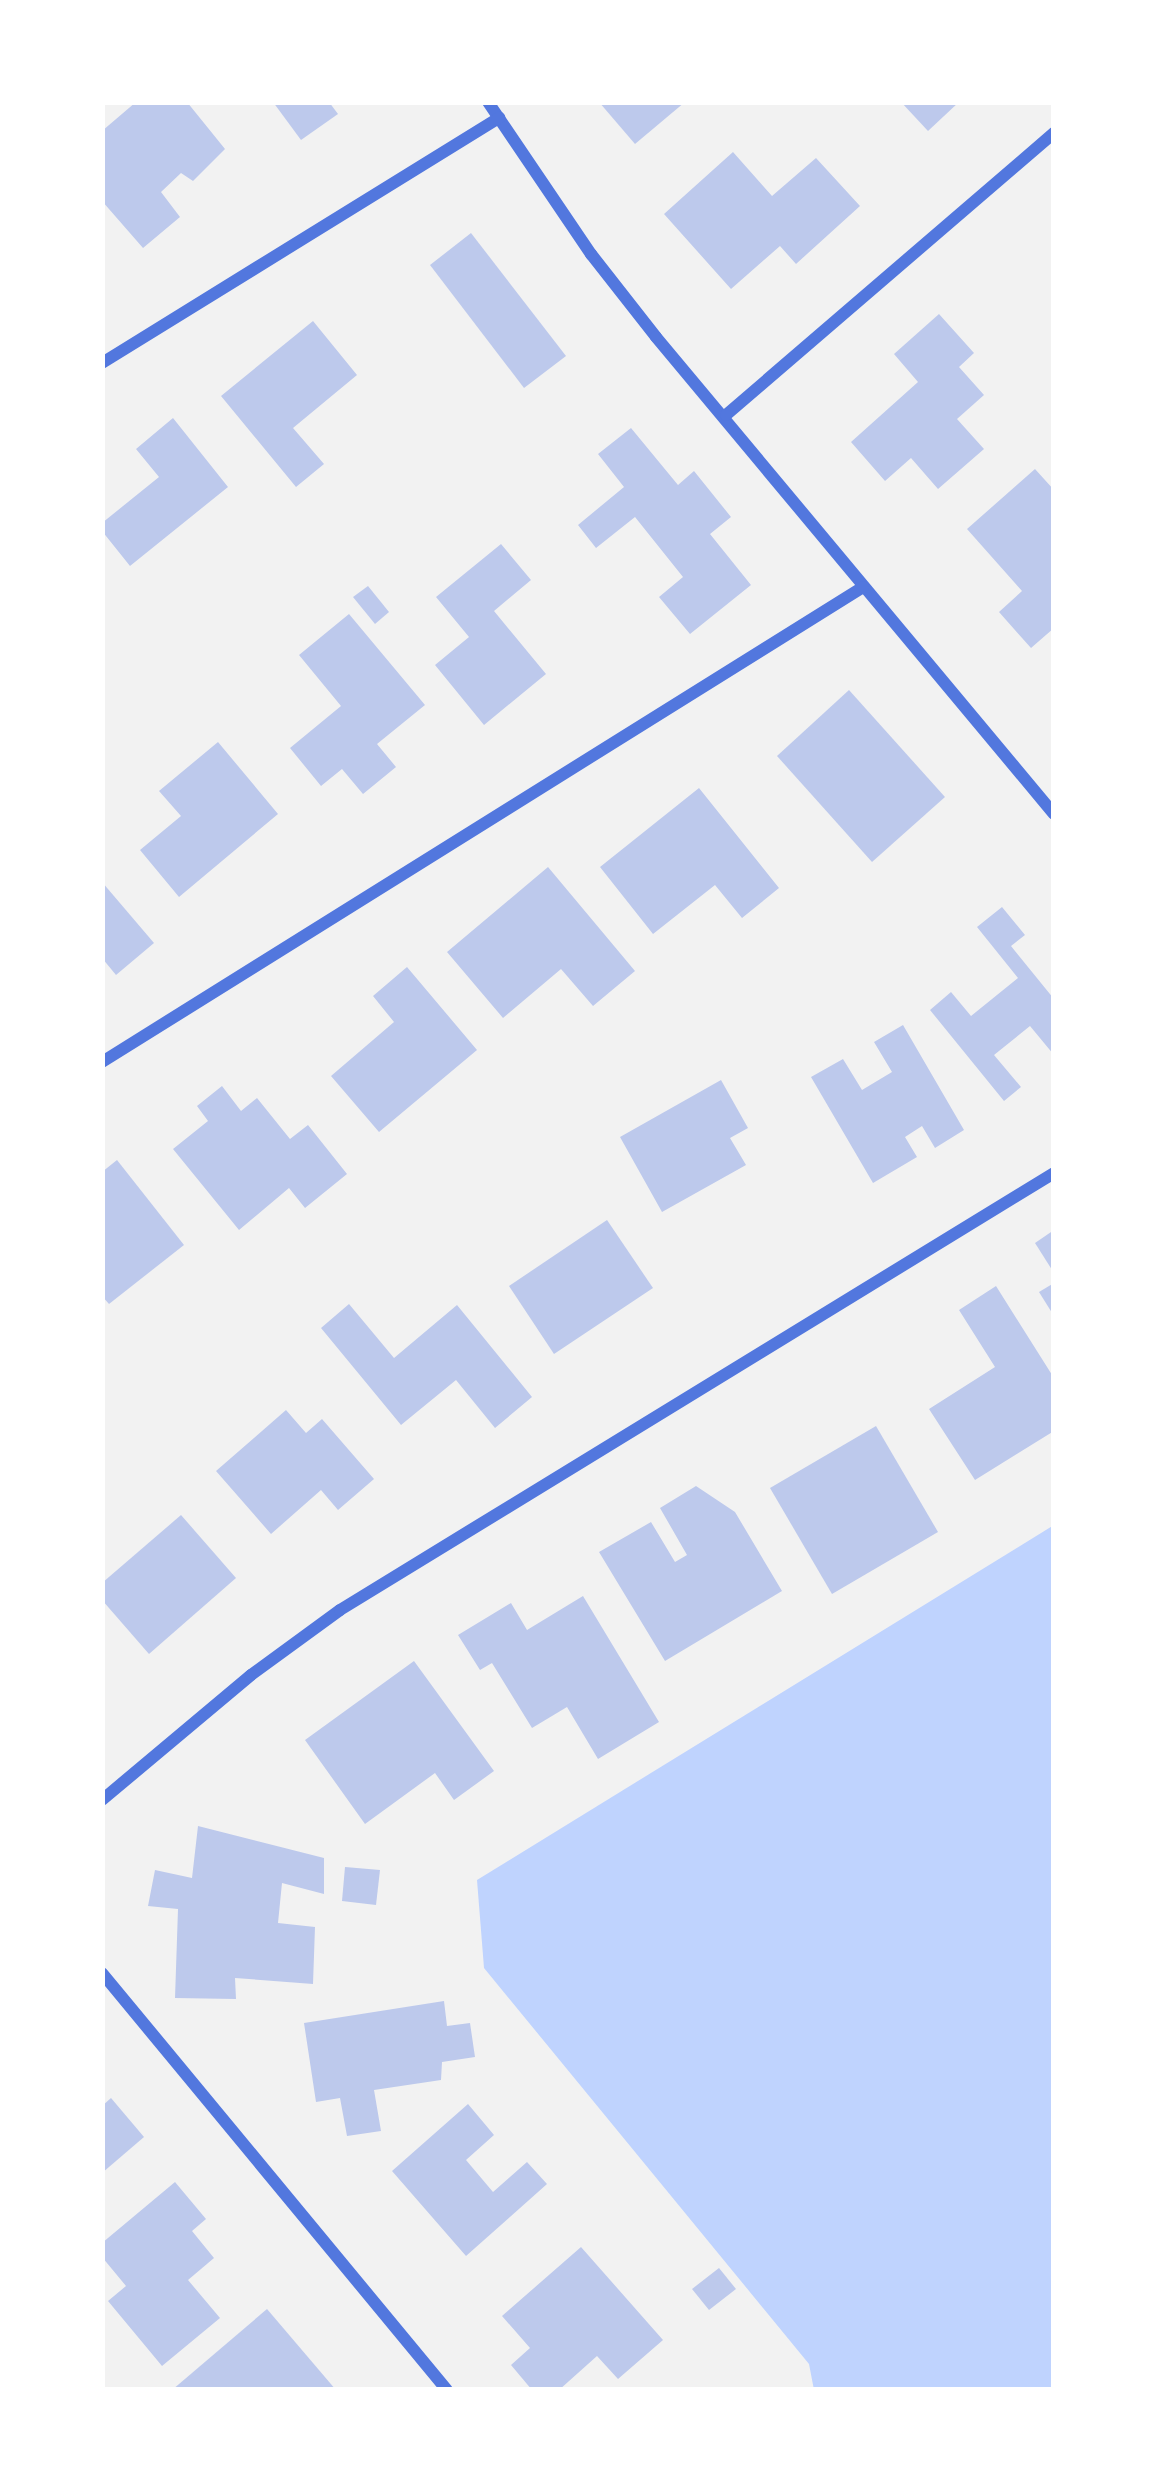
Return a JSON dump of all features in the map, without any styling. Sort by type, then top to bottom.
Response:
[{"type":"street","points":[[488,102],[591,254],[1054,814]]},
{"type":"street","points":[[102,363],[499,118]]},
{"type":"street","points":[[726,415],[1054,133]]},
{"type":"street","points":[[102,1061],[863,587]]},
{"type":"street","points":[[102,1800],[251,1675],[340,1610],[1054,1173]]},
{"type":"street","points":[[102,1973],[447,2390]]},
{"type":"water","points":[[1054,1525],[1054,2390],[814,2390],[809,2364],[484,1968],[477,1880]]},
{"type":"building","points":[[136,102],[187,102],[225,149],[193,181],[181,173],[161,192],[180,217],[143,248],[102,201],[102,131]]},
{"type":"building","points":[[273,102],[329,102],[338,114],[301,140]]},
{"type":"building","points":[[599,102],[685,102],[635,144]]},
{"type":"building","points":[[901,102],[959,102],[928,131]]},
{"type":"building","points":[[733,152],[772,196],[816,158],[860,206],[796,264],[780,246],[731,289],[664,214]]},
{"type":"building","points":[[471,233],[566,356],[524,388],[430,265]]},
{"type":"building","points":[[939,314],[974,353],[959,367],[984,395],[957,419],[984,449],[938,489],[911,458],[885,481],[851,442],[918,382],[894,354]]},
{"type":"building","points":[[313,321],[357,375],[293,428],[324,464],[296,487],[221,396]]},
{"type":"building","points":[[173,418],[228,487],[130,566],[102,531],[102,523],[159,477],[136,449]]},
{"type":"building","points":[[631,428],[678,485],[694,471],[731,517],[710,534],[751,585],[690,634],[659,597],[683,577],[635,517],[596,548],[578,525],[624,487],[598,454]]},
{"type":"building","points":[[1035,469],[1054,490],[1054,628],[1031,648],[999,612],[1022,591],[967,529]]},
{"type":"building","points":[[501,544],[531,580],[494,611],[546,674],[484,725],[435,665],[469,637],[436,597]]},
{"type":"building","points":[[368,586],[389,612],[375,624],[353,597]]},
{"type":"building","points":[[349,614],[425,705],[377,744],[396,767],[363,794],[342,769],[321,786],[290,748],[341,706],[299,655]]},
{"type":"building","points":[[849,690],[945,797],[872,862],[777,756]]},
{"type":"building","points":[[218,742],[278,814],[179,897],[140,850],[181,816],[159,791]]},
{"type":"building","points":[[699,788],[779,888],[742,918],[715,885],[653,934],[600,867]]},
{"type":"building","points":[[548,867],[635,971],[593,1006],[561,969],[503,1018],[447,952]]},
{"type":"building","points":[[102,882],[154,943],[116,975],[102,958]]},
{"type":"building","points":[[1002,907],[1025,935],[1011,946],[1054,999],[1054,1055],[1030,1026],[994,1055],[1021,1087],[1004,1101],[930,1010],[951,992],[971,1016],[1018,978],[977,927]]},
{"type":"building","points":[[407,967],[477,1050],[379,1132],[331,1076],[394,1022],[373,996]]},
{"type":"building","points":[[903,1025],[964,1130],[935,1148],[922,1126],[905,1137],[917,1157],[873,1183],[811,1077],[843,1059],[862,1090],[892,1072],[874,1042]]},
{"type":"building","points":[[721,1080],[748,1128],[730,1138],[746,1165],[662,1212],[620,1137]]},
{"type":"building","points":[[222,1086],[241,1111],[257,1098],[290,1139],[308,1125],[347,1174],[305,1208],[289,1188],[239,1230],[173,1149],[208,1121],[197,1106]]},
{"type":"building","points":[[117,1160],[184,1245],[109,1304],[102,1296],[102,1172]]},
{"type":"building","points":[[607,1220],[653,1288],[554,1354],[509,1286]]},
{"type":"building","points":[[1054,1230],[1054,1273],[1035,1243]]},
{"type":"building","points":[[1054,1283],[1054,1316],[1039,1292]]},
{"type":"building","points":[[996,1286],[1054,1378],[1054,1431],[975,1480],[929,1409],[995,1367],[959,1310]]},
{"type":"building","points":[[349,1304],[394,1358],[457,1305],[532,1397],[495,1428],[456,1380],[401,1425],[321,1328]]},
{"type":"building","points":[[286,1410],[306,1433],[322,1419],[374,1479],[338,1510],[321,1490],[271,1534],[216,1471]]},
{"type":"building","points":[[876,1426],[938,1532],[832,1594],[770,1488]]},
{"type":"building","points":[[696,1486],[735,1512],[782,1591],[665,1661],[599,1552],[651,1522],[675,1562],[687,1555],[660,1508]]},
{"type":"building","points":[[181,1515],[236,1578],[149,1654],[102,1600],[102,1583]]},
{"type":"building","points":[[583,1596],[659,1722],[598,1759],[567,1707],[532,1728],[492,1663],[480,1670],[458,1635],[511,1603],[527,1630]]},
{"type":"building","points":[[414,1661],[494,1771],[454,1800],[435,1773],[365,1824],[305,1740]]},
{"type":"building","points":[[198,1826],[324,1858],[324,1894],[282,1883],[278,1923],[315,1927],[313,1984],[235,1978],[236,1999],[175,1998],[178,1909],[148,1906],[155,1870],[192,1878]]},
{"type":"building","points":[[345,1867],[380,1870],[376,1905],[342,1901]]},
{"type":"building","points":[[444,2001],[447,2026],[470,2023],[475,2057],[442,2062],[441,2080],[374,2090],[381,2131],[347,2136],[340,2098],[316,2102],[304,2023]]},
{"type":"building","points":[[111,2098],[144,2137],[102,2173],[102,2106]]},
{"type":"building","points":[[468,2104],[494,2135],[466,2160],[493,2192],[527,2162],[547,2184],[466,2256],[392,2171]]},
{"type":"building","points":[[175,2182],[206,2219],[192,2231],[214,2258],[188,2280],[220,2318],[162,2366],[108,2301],[126,2286],[102,2257],[102,2243]]},
{"type":"building","points":[[581,2247],[663,2340],[618,2379],[597,2356],[559,2390],[532,2390],[511,2365],[530,2348],[502,2316]]},
{"type":"building","points":[[719,2268],[736,2289],[709,2310],[692,2289]]},
{"type":"building","points":[[267,2309],[336,2390],[172,2390]]}]
